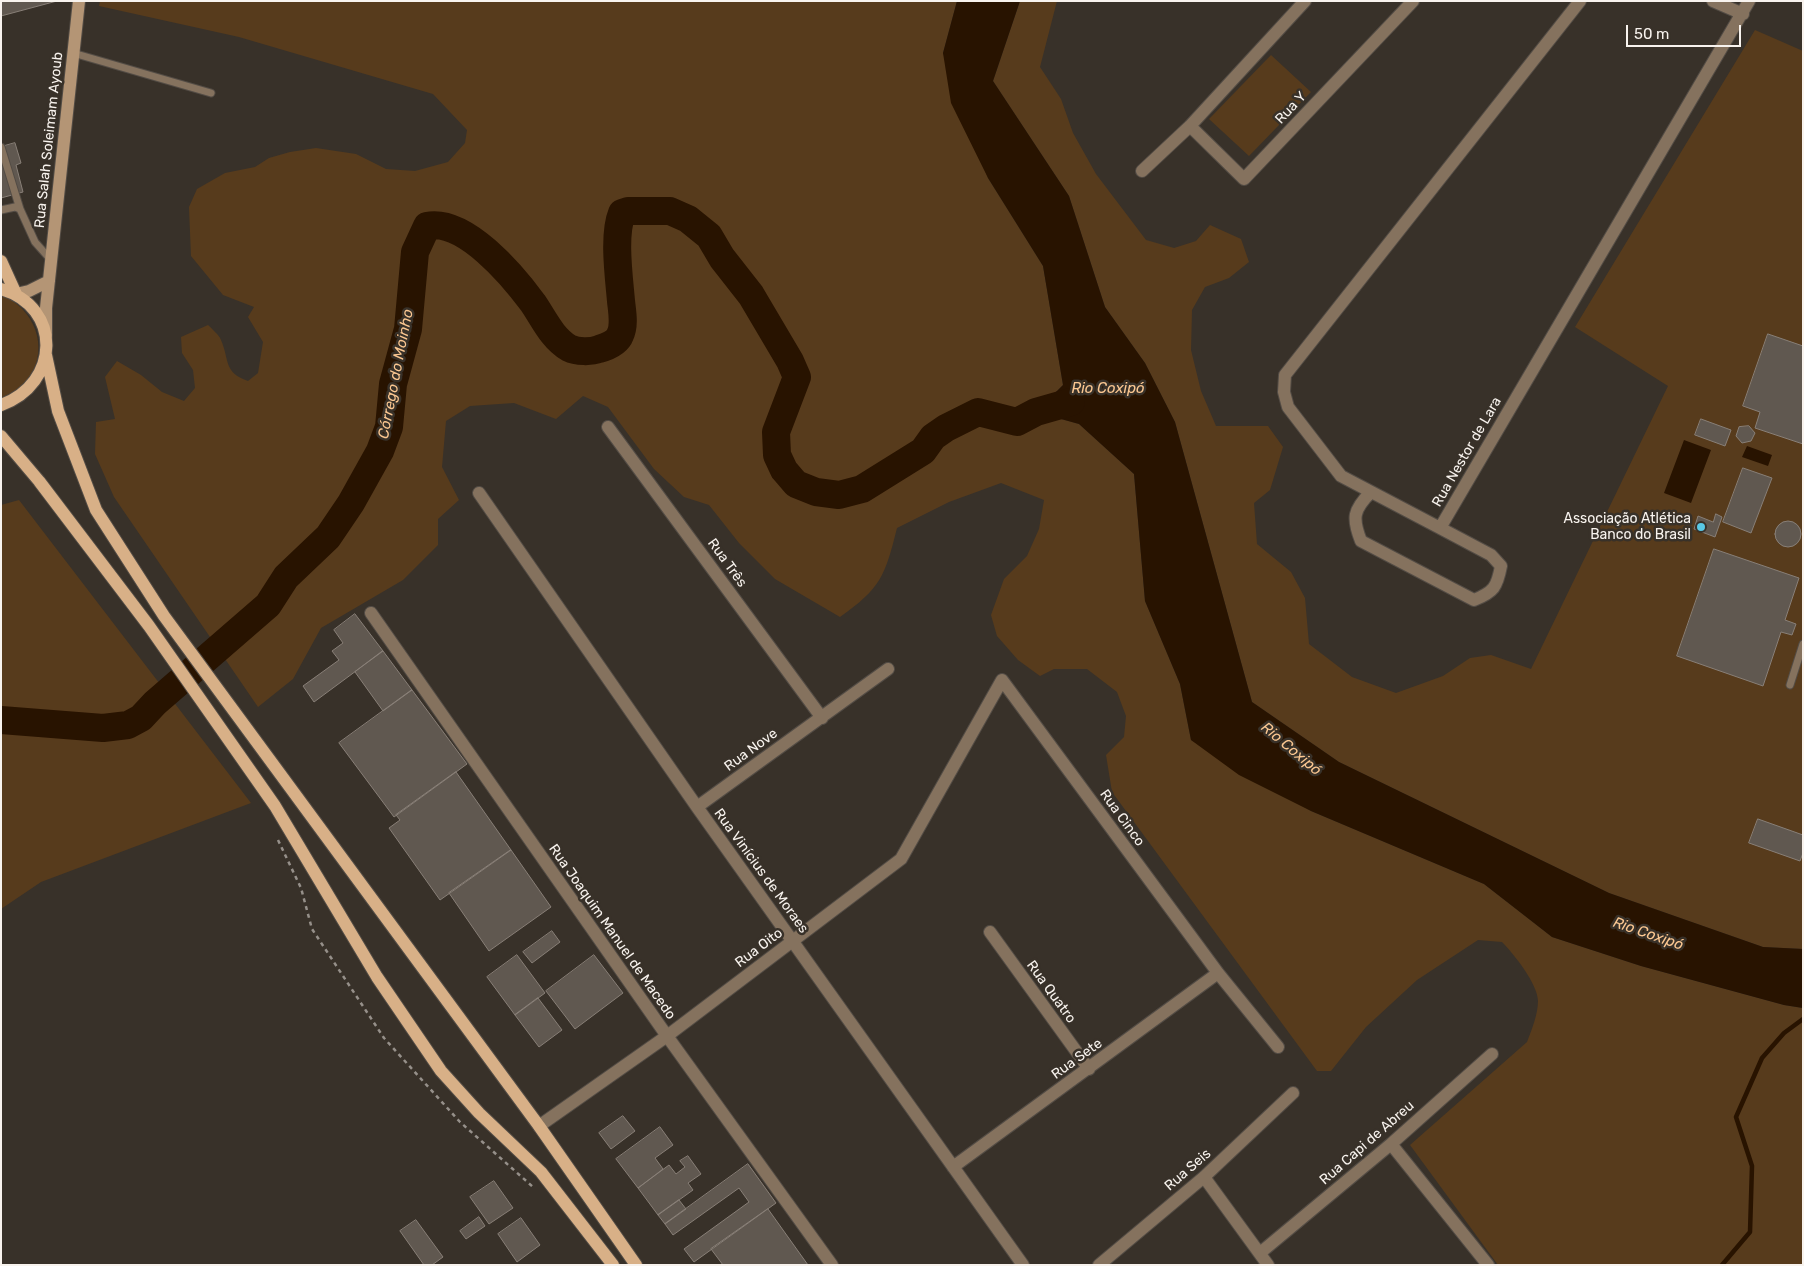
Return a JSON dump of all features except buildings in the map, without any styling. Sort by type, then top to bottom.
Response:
[{"type":"main road","points":[[1,261],[16,294],[39,318],[46,336],[46,354],[58,411],[96,510],[164,616],[538,1126],[636,1265]]},
{"type":"main road","points":[[1,290],[16,294]]},
{"type":"main road","points":[[1,405],[16,400],[31,389],[41,373],[46,354]]},
{"type":"main road","points":[[1,436],[39,481],[149,626],[275,806],[377,977],[441,1071],[479,1113],[541,1172],[613,1265]]},
{"type":"street","name":"Rua Salah Soleimam Ayoub","points":[[46,336],[79,1]]},
{"type":"street","points":[[1142,171],[1190,126],[1305,1]]},
{"type":"street","name":"Rua Y","points":[[1190,126],[1244,179],[1413,1]]},
{"type":"street","name":"Rua Nestor de Lara","points":[[1580,1],[1285,375],[1284,392],[1288,406],[1341,476],[1440,528],[1749,1]]},
{"type":"street","points":[[1713,1],[1743,14]]},
{"type":"street","points":[[16,294],[29,291],[50,281]]},
{"type":"street","name":"Rua Três","points":[[608,427],[822,718]]},
{"type":"street","points":[[1371,492],[1358,504],[1356,528],[1361,541],[1474,600],[1489,594],[1498,582],[1501,566],[1491,555],[1440,528]]},
{"type":"street","name":"Rua Vinícius de Moraes","points":[[479,494],[697,807],[1023,1265]]},
{"type":"street","name":"Rua Joaquim Manuel de Macedo","points":[[371,613],[667,1036],[832,1265]]},
{"type":"street","name":"Rua Nove","points":[[697,807],[888,669]]},
{"type":"street","name":"Rua Oito","points":[[538,1126],[667,1036],[901,859],[1002,680]]},
{"type":"street","name":"Rua Cinco","points":[[1002,680],[1218,973],[1278,1047]]},
{"type":"street","name":"Rua Quatro","points":[[990,932],[1089,1069]]},
{"type":"street","name":"Rua Sete","points":[[953,1167],[1218,973]]},
{"type":"street","name":"Rua Capi de Abreu","points":[[1260,1253],[1391,1144],[1492,1054]]},
{"type":"street","name":"Rua Seis","points":[[1099,1265],[1204,1176],[1293,1093]]},
{"type":"street","points":[[1391,1144],[1488,1265]]},
{"type":"street","points":[[1204,1176],[1268,1265]]},
{"type":"lane","points":[[73,52],[211,93]]},
{"type":"lane","points":[[1,147],[20,209],[35,242],[52,260]]},
{"type":"lane","points":[[1,210],[15,207],[20,209]]},
{"type":"lane","points":[[1790,685],[1803,644]]},
{"type":"shaded area","points":[[100,1],[957,1],[943,53],[988,178],[1043,266],[1063,385],[1036,412],[1079,424],[1134,474],[1145,601],[1180,684],[1191,740],[1311,811],[1484,884],[1552,937],[1641,966],[1784,1005],[1803,1008],[1803,1265],[1498,1265],[1410,1145],[1527,1042],[1538,1006],[1537,994],[1530,978],[1502,942],[1478,940],[1417,980],[1366,1027],[1331,1071],[1317,1071],[1112,792],[1106,755],[1124,737],[1126,716],[1117,692],[1087,669],[1054,669],[1040,676],[1018,660],[997,636],[991,615],[1004,579],[1027,556],[1039,529],[1044,500],[1001,483],[949,502],[897,528],[885,570],[879,580],[865,598],[840,617],[775,579],[739,543],[709,505],[684,497],[654,469],[608,407],[583,396],[556,419],[514,403],[470,406],[446,421],[442,467],[459,500],[438,519],[438,545],[403,580],[321,628],[293,679],[258,707],[114,497],[95,454],[96,422],[115,419],[105,377],[117,361],[141,375],[162,392],[184,401],[195,388],[193,370],[182,353],[181,337],[208,325],[220,338],[228,365],[235,374],[248,381],[258,373],[263,342],[248,317],[254,307],[223,295],[191,256],[189,207],[197,189],[225,173],[255,167],[269,158],[290,152],[316,148],[356,154],[386,169],[415,171],[448,162],[465,143],[467,130],[433,94],[239,37],[99,6]]},
{"type":"shaded area","name":"Associação Atlética Banco do Brasil","points":[[1020,1],[1057,1],[1040,67],[1061,99],[1073,133],[1096,174],[1146,240],[1174,248],[1196,241],[1210,225],[1241,239],[1249,262],[1229,278],[1205,287],[1192,310],[1191,350],[1201,391],[1216,426],[1268,426],[1283,447],[1270,490],[1254,503],[1257,544],[1291,572],[1305,598],[1309,644],[1352,677],[1396,693],[1443,676],[1470,658],[1491,655],[1531,669],[1668,386],[1575,327],[1755,30],[1803,51],[1803,949],[1763,947],[1609,893],[1339,762],[1252,702],[1175,422],[1145,363],[1105,307],[1069,196],[993,81]]},
{"type":"shaded area","points":[[1271,55],[1311,92],[1249,156],[1209,119]]},
{"type":"shaded area","points":[[1,295],[13,301],[30,319],[38,342],[38,354],[35,366],[26,382],[1,398]]},
{"type":"shaded area","points":[[19,500],[251,803],[41,882],[1,909],[1,505]]},
{"type":"water","name":"Rio Coxipó","points":[[957,1],[1020,1],[993,81],[1069,196],[1105,307],[1145,363],[1175,422],[1252,702],[1339,762],[1609,893],[1763,947],[1803,949],[1803,1008],[1784,1005],[1641,966],[1552,937],[1484,884],[1311,811],[1239,775],[1191,740],[1180,684],[1145,601],[1134,474],[1079,424],[1036,412],[1063,385],[1043,266],[988,178],[951,103],[943,53]]},
{"type":"water","points":[[1684,440],[1711,450],[1691,503],[1664,493]]},
{"type":"water","points":[[1747,446],[1772,455],[1768,466],[1742,457]]},
{"type":"waterway","name":"Córrego do Moinho","points":[[1,720],[103,728],[128,725],[141,718],[155,703],[268,605],[286,577],[328,537],[351,503],[380,451],[389,427],[393,384],[408,329],[415,252],[427,226],[442,226],[457,231],[487,251],[513,278],[563,344],[572,349],[588,351],[611,344],[619,338],[622,331],[623,318],[617,244],[619,222],[622,213],[628,211],[670,211],[688,219],[709,236],[722,258],[751,295],[790,361],[797,377],[776,432],[777,455],[784,470],[796,484],[816,492],[839,495],[862,489],[923,451],[933,437],[946,428],[978,412],[1017,422],[1036,412],[1071,402]]},
{"type":"waterway","points":[[1722,1265],[1750,1232],[1752,1166],[1736,1117],[1762,1058],[1784,1033],[1803,1019]]},
{"type":"place","name":"Associação Atlética Banco do Brasil","points":[[1701,527]]}]
